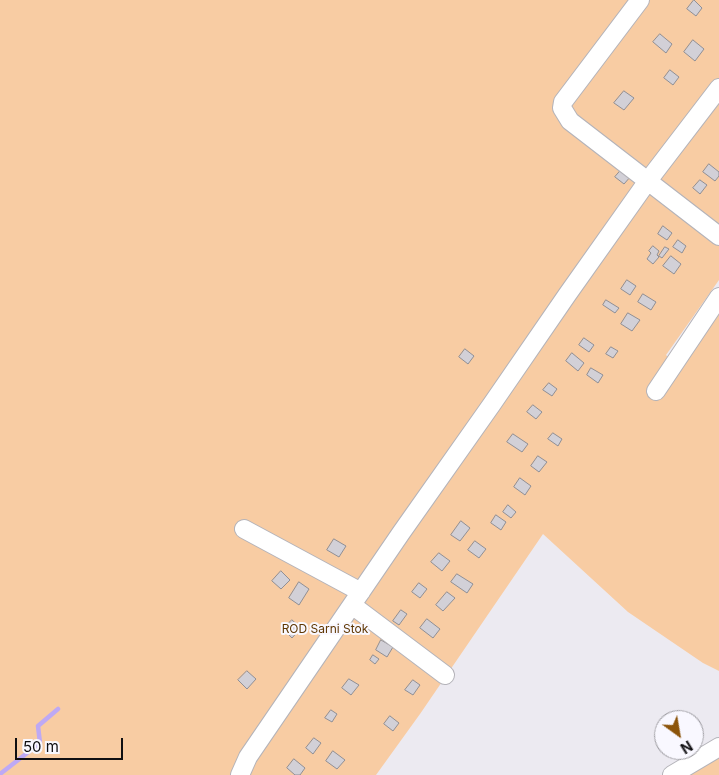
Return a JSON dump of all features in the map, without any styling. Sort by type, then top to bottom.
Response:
[{"type":"lane","points":[[640,0],[562,102],[562,108],[570,121],[719,236]]},
{"type":"lane","points":[[240,775],[248,757],[357,598],[647,182],[719,88]]},
{"type":"lane","points":[[656,391],[719,298]]},
{"type":"lane","points":[[244,529],[357,598],[445,675]]},
{"type":"lane","points":[[672,775],[719,747]]},
{"type":"green space","name":"ROD Sarni Stok","points":[[0,0],[719,0],[719,280],[666,355],[670,359],[719,309],[719,671],[703,663],[628,612],[543,534],[376,775],[0,775]]},
{"type":"green space","points":[[719,751],[719,775],[679,775]]},
{"type":"building","points":[[694,0],[702,8],[696,16],[687,9]]},
{"type":"building","points":[[660,34],[672,44],[666,53],[653,42]]},
{"type":"building","points":[[693,40],[704,49],[695,61],[684,52]]},
{"type":"building","points":[[670,70],[679,77],[673,85],[664,78]]},
{"type":"building","points":[[624,91],[634,98],[624,110],[614,103]]},
{"type":"building","points":[[709,164],[719,172],[719,176],[715,181],[703,172]]},
{"type":"building","points":[[622,169],[631,176],[624,184],[615,177]]},
{"type":"building","points":[[700,180],[707,185],[700,194],[693,188]]},
{"type":"building","points":[[663,226],[672,233],[667,240],[658,234]]},
{"type":"building","points":[[678,240],[686,246],[682,253],[673,247]]},
{"type":"building","points":[[653,246],[659,251],[657,255],[659,257],[653,264],[647,259],[651,253],[649,251]]},
{"type":"building","points":[[665,247],[669,249],[662,258],[659,256]]},
{"type":"building","points":[[671,256],[681,264],[674,274],[663,266]]},
{"type":"building","points":[[627,280],[636,286],[630,295],[621,289]]},
{"type":"building","points":[[643,294],[656,302],[651,310],[638,302]]},
{"type":"building","points":[[606,300],[619,308],[615,313],[603,305]]},
{"type":"building","points":[[628,313],[640,320],[632,331],[621,324]]},
{"type":"building","points":[[584,338],[594,345],[589,352],[579,345]]},
{"type":"building","points":[[611,347],[618,351],[613,358],[606,354]]},
{"type":"building","points":[[465,349],[474,356],[468,364],[459,357]]},
{"type":"building","points":[[572,353],[584,363],[578,371],[566,361]]},
{"type":"building","points":[[591,368],[603,375],[598,383],[587,375]]},
{"type":"building","points":[[549,383],[557,389],[552,396],[543,390]]},
{"type":"building","points":[[533,405],[542,412],[536,419],[527,412]]},
{"type":"building","points":[[553,433],[562,439],[558,446],[548,439]]},
{"type":"building","points":[[513,434],[528,444],[522,452],[507,442]]},
{"type":"building","points":[[538,456],[547,462],[539,472],[531,466]]},
{"type":"building","points":[[520,478],[531,486],[525,495],[514,487]]},
{"type":"building","points":[[508,505],[516,512],[511,518],[503,512]]},
{"type":"building","points":[[496,515],[506,522],[501,530],[491,523]]},
{"type":"building","points":[[461,521],[470,528],[460,541],[451,535]]},
{"type":"building","points":[[334,539],[346,546],[339,557],[327,550]]},
{"type":"building","points":[[475,541],[486,549],[479,558],[468,550]]},
{"type":"building","points":[[439,553],[450,561],[442,571],[431,562]]},
{"type":"building","points":[[281,571],[290,580],[281,589],[272,581]]},
{"type":"building","points":[[457,574],[473,584],[467,593],[451,582]]},
{"type":"building","points":[[299,582],[309,589],[299,605],[289,598]]},
{"type":"building","points":[[419,583],[427,589],[420,598],[412,592]]},
{"type":"building","points":[[447,592],[455,598],[443,611],[436,605]]},
{"type":"building","points":[[401,610],[407,614],[399,625],[393,621]]},
{"type":"building","points":[[427,619],[440,629],[433,638],[420,628]]},
{"type":"building","points":[[292,620],[301,628],[292,638],[283,629]]},
{"type":"building","points":[[381,640],[393,647],[387,657],[376,650]]},
{"type":"building","points":[[373,655],[379,659],[375,664],[370,660]]},
{"type":"building","points":[[247,671],[256,679],[247,689],[238,680]]},
{"type":"building","points":[[349,679],[359,685],[351,695],[342,688]]},
{"type":"building","points":[[413,680],[420,685],[413,695],[405,690]]},
{"type":"building","points":[[331,710],[337,714],[332,722],[325,718]]},
{"type":"building","points":[[390,716],[399,723],[393,731],[384,724]]},
{"type":"building","points":[[314,738],[321,743],[313,754],[306,748]]},
{"type":"building","points":[[333,751],[345,760],[337,769],[326,761]]},
{"type":"building","points":[[294,759],[305,768],[300,775],[295,775],[287,768]]},
{"type":"waterway","points":[[0,774],[40,743],[38,726],[58,709]]}]
